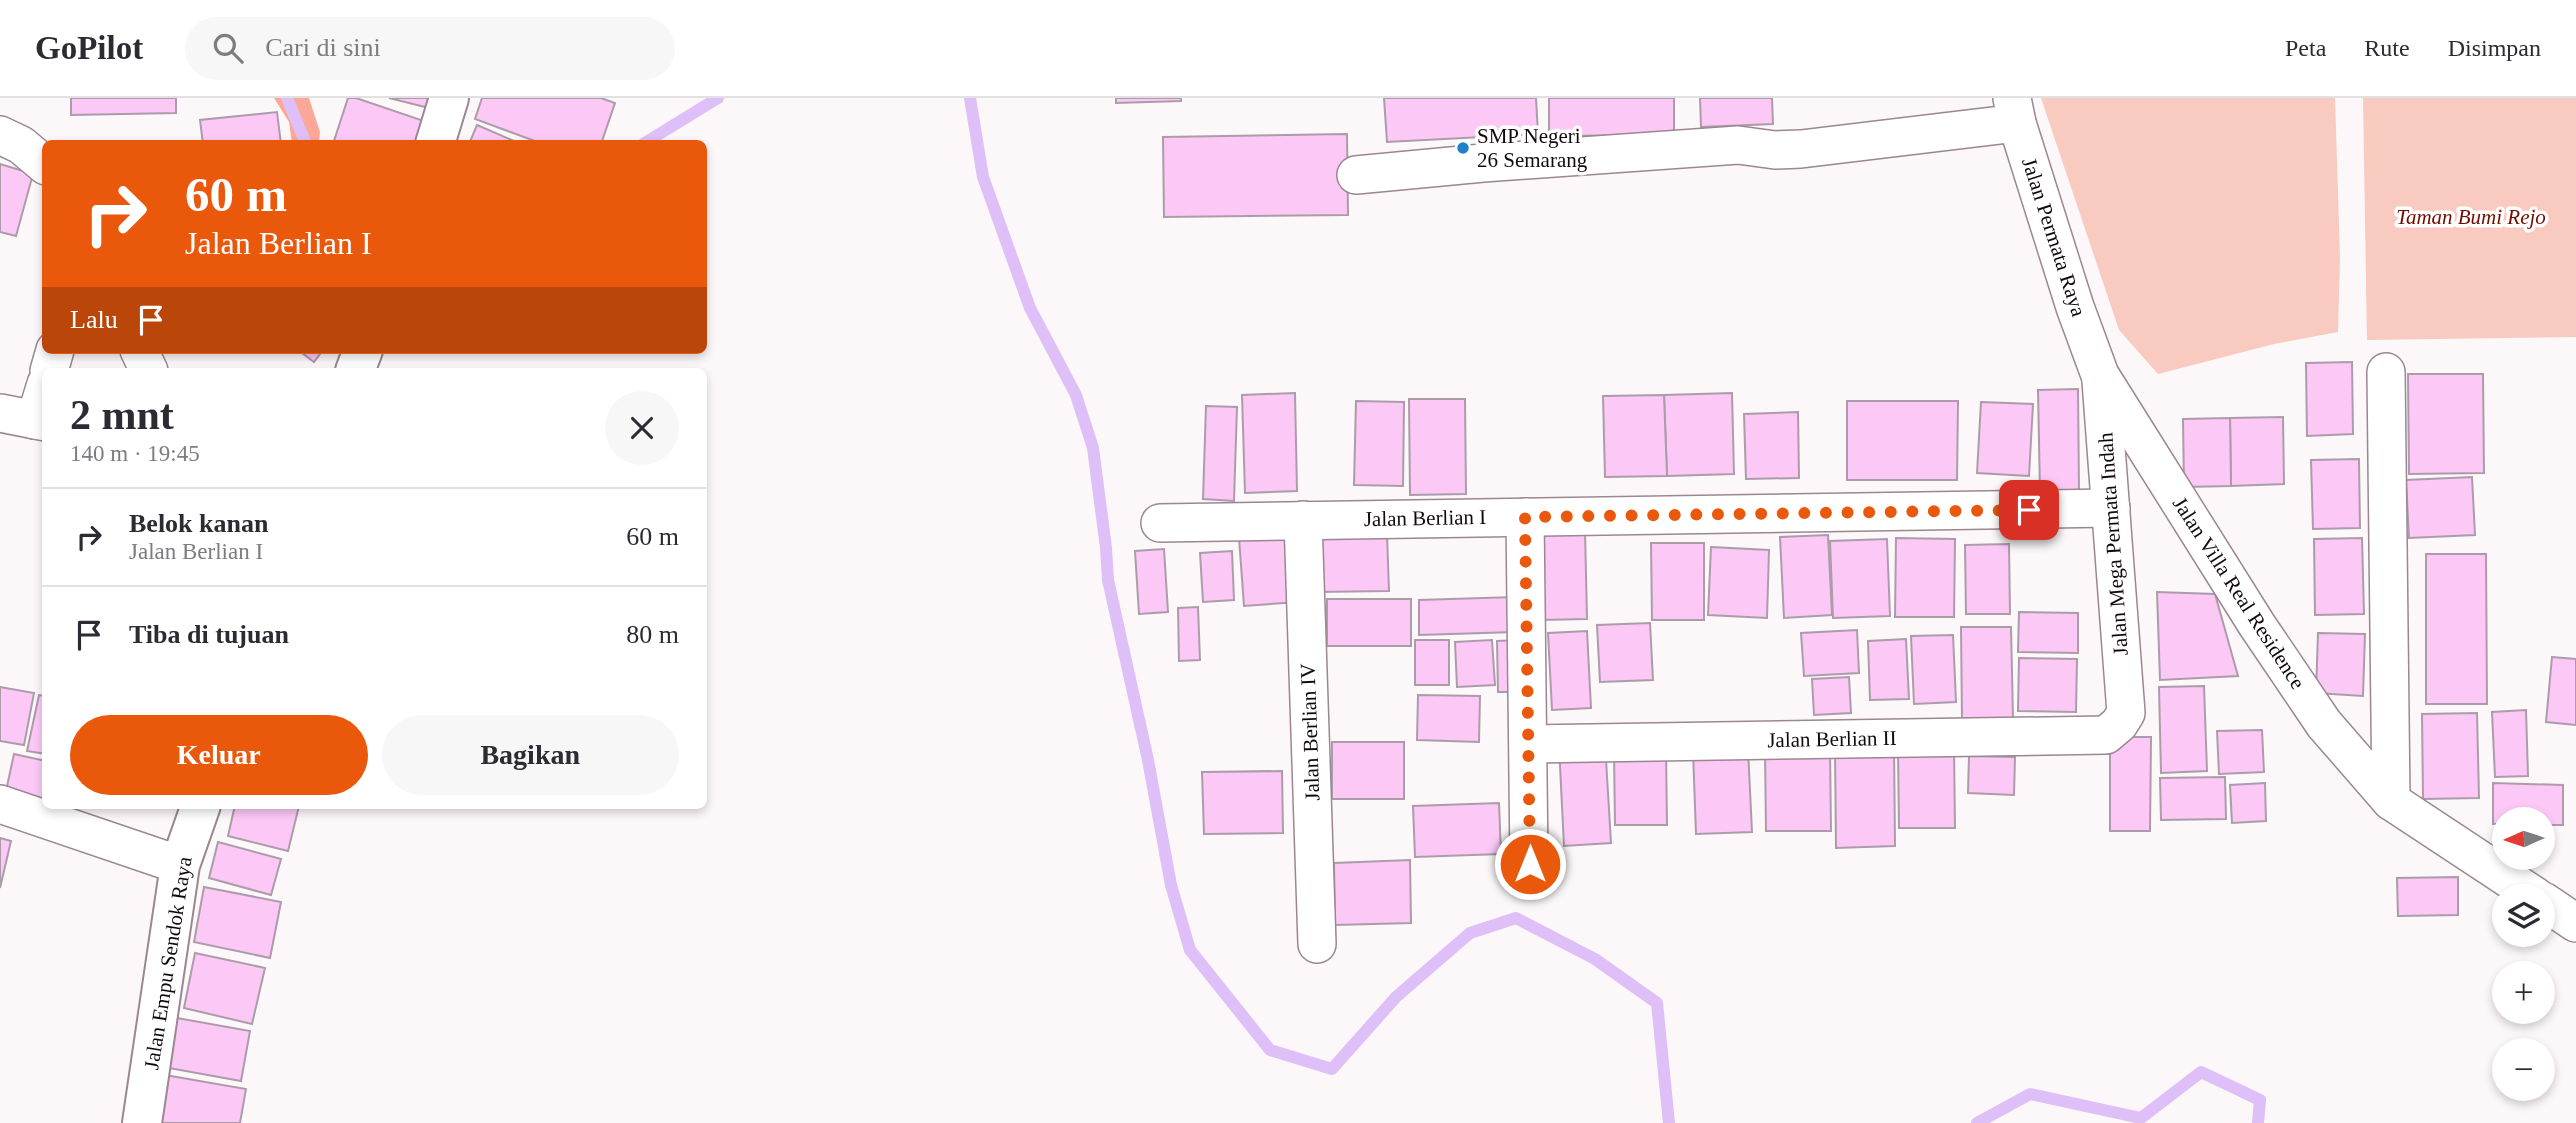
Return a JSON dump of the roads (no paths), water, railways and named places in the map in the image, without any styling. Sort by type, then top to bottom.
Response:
[{"type":"main road","points":[[436,140],[449,98]]},
{"type":"main road","name":"Jalan Empu Sendok Raya","points":[[142,1123],[180,865],[200,809]]},
{"type":"street","points":[[1356,175],[1738,145],[1775,150],[1801,149],[2015,110]]},
{"type":"street","name":"Jalan Permata Raya","points":[[2015,110],[2075,307],[2100,375]]},
{"type":"street","points":[[0,135],[20,145],[42,163]]},
{"type":"street","points":[[2386,372],[2391,801]]},
{"type":"street","name":"Jalan Mega Permata Indah","points":[[2100,375],[2126,713]]},
{"type":"street","name":"Jalan Villa Real Residence","points":[[2100,375],[2264,636],[2324,724],[2391,801],[2517,884]]},
{"type":"street","points":[[0,413],[40,421]]},
{"type":"street","name":"Jalan Berlian I","points":[[1160,523],[2111,508]]},
{"type":"street","points":[[1525,517],[1530,864]]},
{"type":"street","name":"Jalan Berlian IV","points":[[1304,520],[1317,944]]},
{"type":"street","name":"Jalan Berlian II","points":[[1529,744],[2094,737],[2112,730],[2126,713]]},
{"type":"street","points":[[0,804],[180,865]]},
{"type":"street","points":[[2555,909],[2576,923]]},
{"type":"waterway","points":[[287,98],[304,140]]},
{"type":"waterway","points":[[650,140],[718,98]]},
{"type":"waterway","points":[[970,98],[983,177],[1030,308],[1076,395],[1093,448],[1108,580],[1148,760],[1171,885],[1190,950],[1270,1050],[1332,1069],[1396,997],[1470,933],[1516,918],[1595,959],[1657,1003],[1669,1123]]},
{"type":"waterway","points":[[1977,1123],[2030,1094],[2141,1118],[2201,1072],[2260,1100],[2258,1123]]},
{"type":"place","name":"SMP Negeri 26 Semarang","points":[[1463,148]]},
{"type":"park label","name":"Taman Bumi Rejo","points":[[2471,217]]}]
